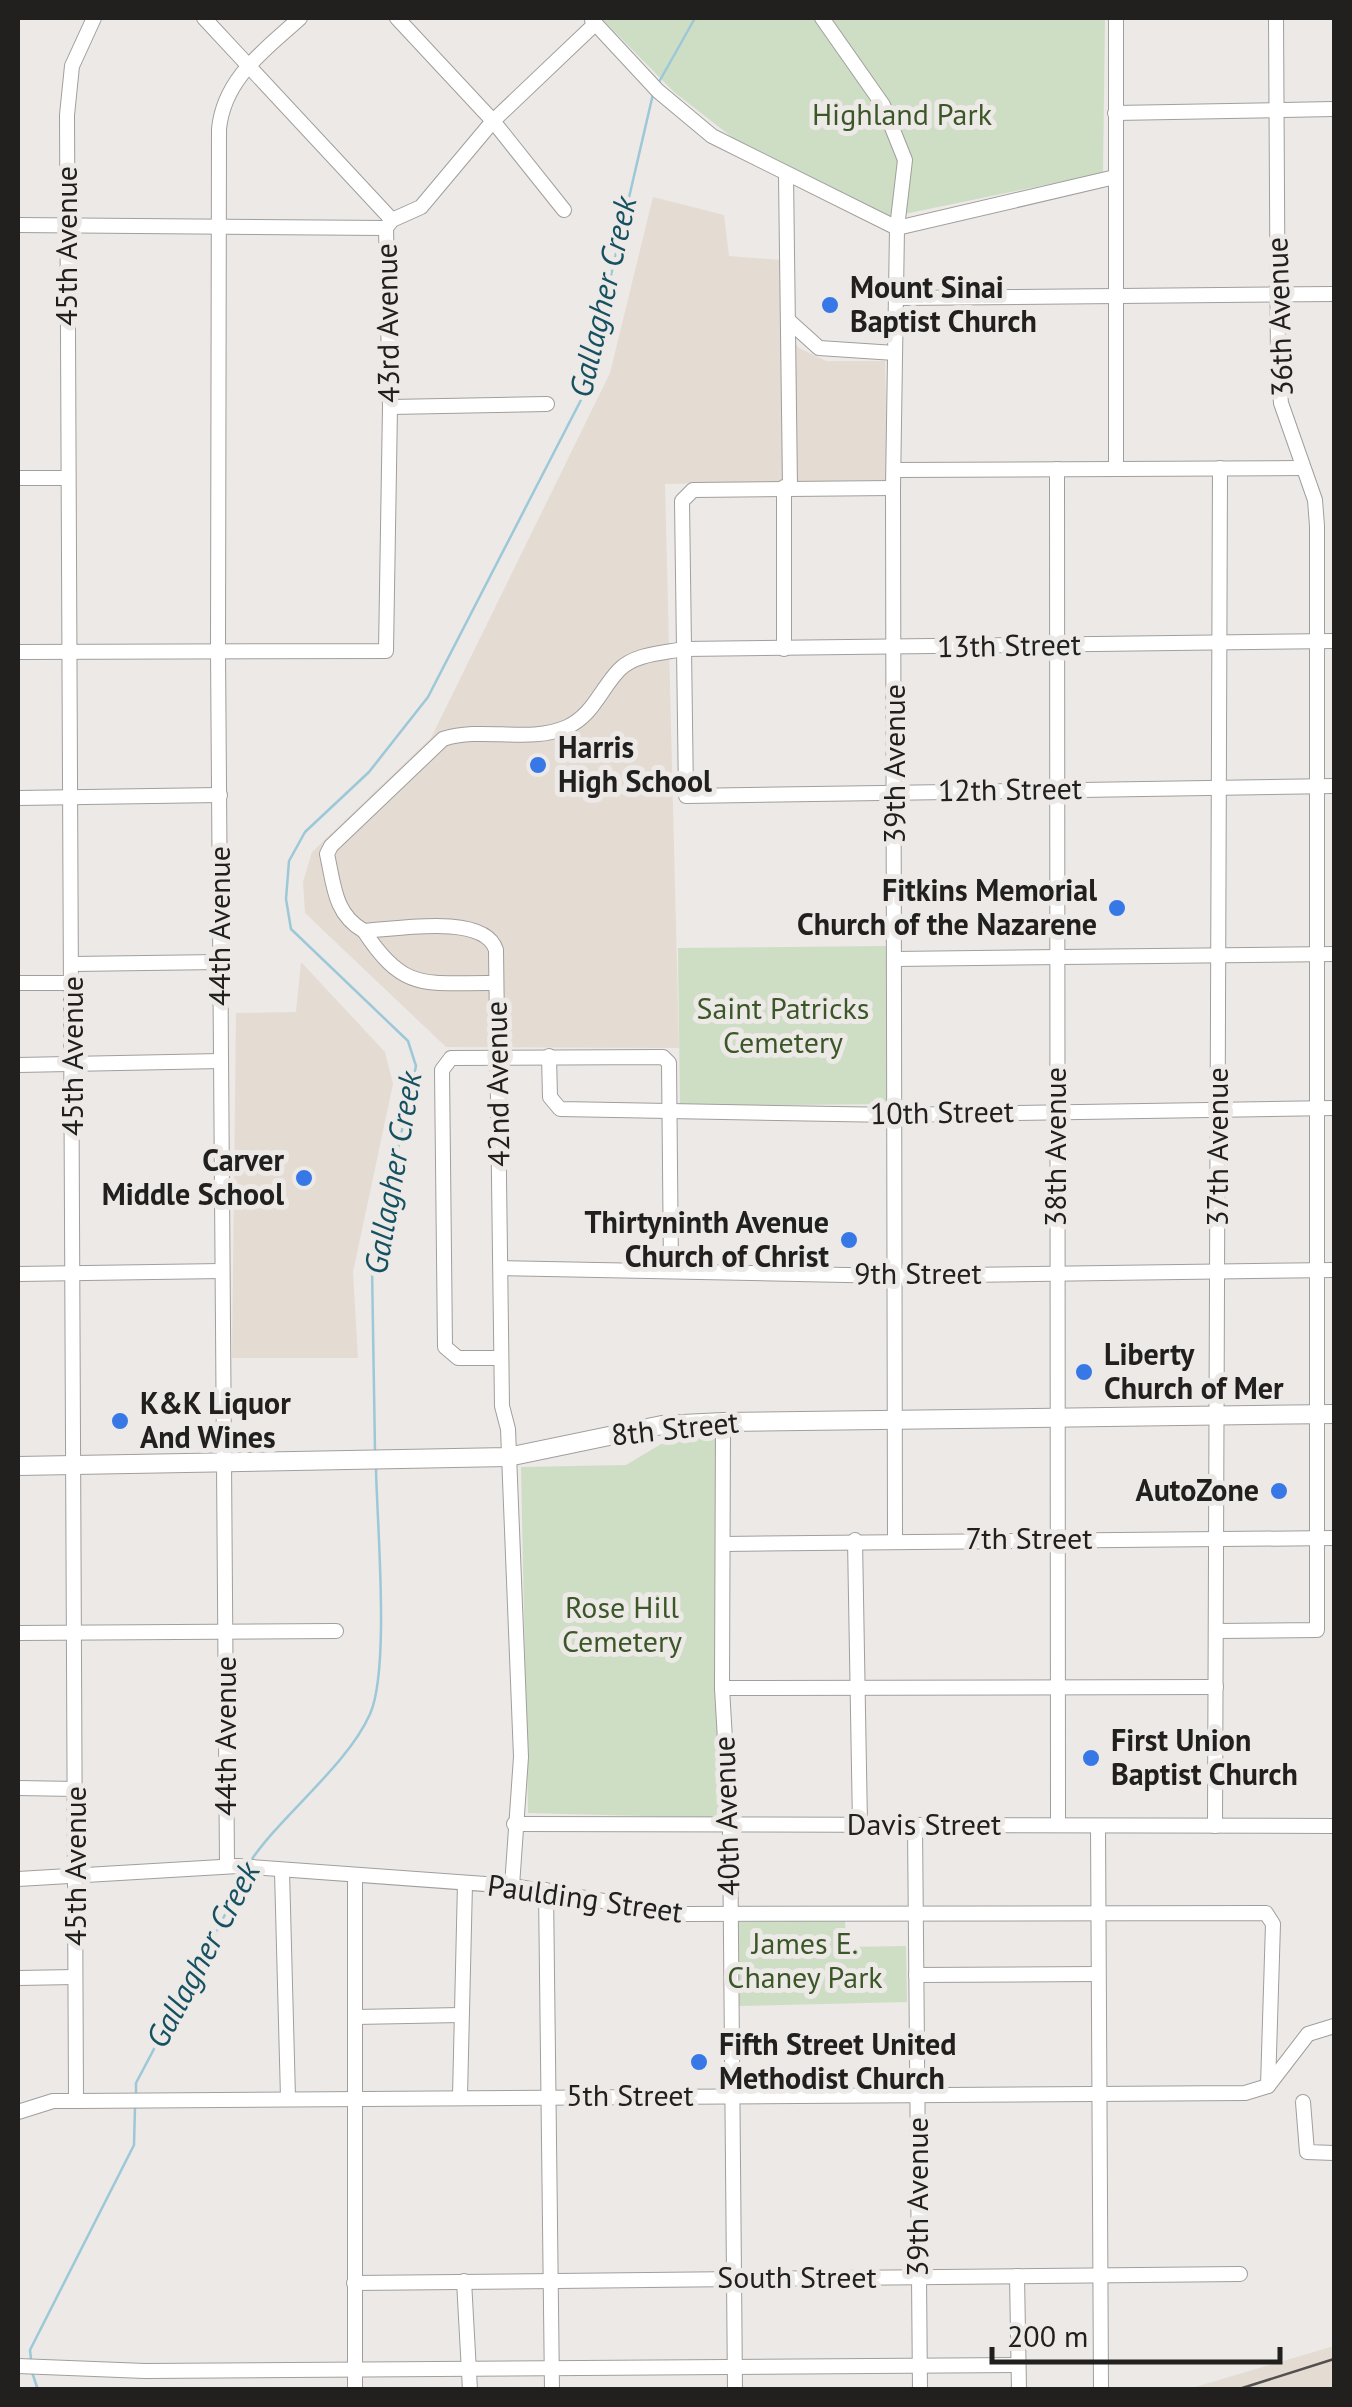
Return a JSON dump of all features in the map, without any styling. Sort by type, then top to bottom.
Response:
[{"type":"main road","name":"8th Street","points":[[18,1466],[362,1463],[508,1457],[662,1425],[724,1422],[1326,1414]]},
{"type":"street","name":"45th Avenue","points":[[76,2101],[68,91],[78,48],[94,18]]},
{"type":"street","points":[[204,18],[389,224]]},
{"type":"street","name":"44th Avenue","points":[[233,1866],[222,1271],[220,114],[229,90],[300,18]]},
{"type":"street","points":[[397,18],[493,122],[564,210]]},
{"type":"street","name":"39th Avenue","points":[[822,18],[883,105],[901,143],[904,189],[897,228],[895,353],[894,1539]]},
{"type":"street","points":[[1116,18],[1116,468]]},
{"type":"street","name":"36th Avenue","points":[[1216,1630],[1317,1630],[1326,1414],[1318,1270],[1316,1108],[1318,786],[1326,641],[1316,500],[1281,403],[1276,18]]},
{"type":"street","points":[[592,20],[654,86],[712,136],[897,228],[1114,177]]},
{"type":"street","name":"43rd Avenue","points":[[218,651],[386,651],[389,224],[421,207],[493,122],[592,20]]},
{"type":"street","points":[[1114,114],[1334,110]]},
{"type":"street","points":[[784,649],[786,175]]},
{"type":"street","points":[[18,225],[389,224]]},
{"type":"street","points":[[897,298],[1334,294]]},
{"type":"street","points":[[788,320],[819,348],[895,353]]},
{"type":"street","points":[[390,407],[548,404]]},
{"type":"street","name":"37th Avenue","points":[[1215,1826],[1220,1416],[1220,468]]},
{"type":"street","points":[[895,470],[1302,468]]},
{"type":"street","name":"38th Avenue","points":[[1057,469],[1058,1825]]},
{"type":"street","points":[[18,478],[67,478]]},
{"type":"street","points":[[496,983],[414,981],[385,963],[364,930],[338,907],[328,854],[391,785],[444,739],[464,733],[539,734],[568,726],[586,716],[620,669],[639,658],[684,649],[682,501],[693,490],[894,488]]},
{"type":"street","name":"13th Street","points":[[684,649],[1326,641]]},
{"type":"street","name":"12th Street","points":[[684,649],[686,796],[1334,786]]},
{"type":"street","points":[[18,652],[218,651]]},
{"type":"street","points":[[18,798],[220,796]]},
{"type":"street","name":"42nd Avenue","points":[[364,930],[477,930],[493,941],[499,1056],[502,1358],[521,1757],[512,1886]]},
{"type":"street","points":[[894,959],[1334,954]]},
{"type":"street","points":[[72,964],[220,962]]},
{"type":"street","points":[[18,984],[72,983]]},
{"type":"street","name":"10th Street","points":[[549,1056],[550,1097],[560,1109],[894,1114],[1334,1108]]},
{"type":"street","points":[[502,1358],[458,1358],[445,1348],[442,1070],[450,1058],[662,1056],[669,1064],[670,1269]]},
{"type":"street","points":[[18,1065],[222,1061]]},
{"type":"street","name":"9th Street","points":[[501,1268],[894,1276],[1334,1270]]},
{"type":"street","points":[[18,1274],[222,1271]]},
{"type":"street","name":"40th Avenue","points":[[724,1422],[722,1688],[730,1826],[735,2390]]},
{"type":"street","name":"7th Street","points":[[723,1544],[894,1539],[1334,1538]]},
{"type":"street","points":[[856,1540],[860,1825]]},
{"type":"street","points":[[18,1633],[336,1632]]},
{"type":"street","points":[[722,1688],[1216,1687]]},
{"type":"street","points":[[18,1788],[76,1788]]},
{"type":"street","name":"Davis Street","points":[[514,1824],[1334,1826]]},
{"type":"street","name":"39th Avenue","points":[[916,1825],[920,2390]]},
{"type":"street","points":[[1098,1826],[1102,2387]]},
{"type":"street","name":"Paulding Street","points":[[18,1878],[76,1878],[233,1866],[512,1886],[683,1914],[1098,1912],[1273,1916],[1268,2086]]},
{"type":"street","points":[[282,1871],[288,2098]]},
{"type":"street","points":[[355,1876],[355,2390]]},
{"type":"street","points":[[460,2096],[465,1883]]},
{"type":"street","points":[[546,1890],[552,2390]]},
{"type":"street","points":[[916,1975],[1098,1974]]},
{"type":"street","points":[[18,1978],[75,1977]]},
{"type":"street","points":[[355,2017],[461,2015]]},
{"type":"street","points":[[1268,2086],[1308,2034],[1334,2026]]},
{"type":"street","name":"5th Street","points":[[18,2112],[52,2102],[76,2101],[1245,2093],[1268,2086]]},
{"type":"street","points":[[18,2102],[52,2102]]},
{"type":"street","points":[[1302,2102],[1306,2152],[1334,2153]]},
{"type":"street","name":"South Street","points":[[354,2283],[1240,2274]]},
{"type":"street","points":[[1017,2276],[1019,2390]]},
{"type":"street","points":[[464,2281],[470,2390]]},
{"type":"street","points":[[18,2366],[215,2370],[1018,2366]]},
{"type":"street","points":[[215,2370],[215,2390]]},
{"type":"shaded area","name":"Harris High School","points":[[653,197],[724,215],[729,256],[781,260],[782,329],[799,348],[826,361],[885,361],[888,480],[665,484],[679,1048],[446,1047],[305,913],[303,882],[312,852],[431,738],[610,373]]},
{"type":"shaded area","name":"Carver Middle School","points":[[301,962],[385,1052],[393,1084],[353,1272],[358,1358],[232,1358],[236,1013],[296,1012]]},
{"type":"shaded area","points":[[1334,2346],[1334,2389],[1187,2389],[1192,2388]]},
{"type":"green space","name":"Highland Park","points":[[601,18],[1105,18],[1103,173],[890,217],[742,145],[674,92]]},
{"type":"green space","name":"Saint Patricks Cemetery","points":[[886,946],[887,1104],[680,1106],[678,948]]},
{"type":"green space","name":"Rose Hill Cemetery","points":[[717,1433],[723,1818],[528,1813],[521,1467],[626,1465],[673,1437]]},
{"type":"green space","name":"James E. Chaney Park","points":[[845,1919],[846,1947],[906,1946],[907,2002],[739,2006],[737,1922]]},
{"type":"waterway","name":"Gallagher Creek","points":[[659,82],[695,18]]},
{"type":"waterway","name":"Gallagher Creek","points":[[375,1451],[372,1267],[416,1066],[408,1041],[291,929],[286,899],[289,861],[305,832],[369,772],[428,697],[583,396],[653,94]]},
{"type":"waterway","name":"Gallagher Creek","points":[[250,1862],[346,1752],[370,1714],[380,1664],[381,1631],[376,1469]]},
{"type":"waterway","name":"Gallagher Creek","points":[[136,2094],[136,2083],[246,1875]]},
{"type":"waterway","name":"Gallagher Creek","points":[[31,2359],[30,2350],[134,2145],[135,2107]]},
{"type":"waterway","name":"Gallagher Creek","points":[[32,2372],[38,2390]]},
{"type":"railway","points":[[1236,2390],[1334,2359]]},
{"type":"place","name":"Mount Sinai Baptist Church","points":[[830,305]]},
{"type":"place","name":"Harris High School","points":[[538,765]]},
{"type":"place","name":"Fitkins Memorial Church of the Nazarene","points":[[1117,908]]},
{"type":"place","name":"Carver Middle School","points":[[304,1178]]},
{"type":"place","name":"Thirtyninth Avenue Church of Christ","points":[[849,1240]]},
{"type":"place","name":"Liberty Church of Mer","points":[[1084,1372]]},
{"type":"place","name":"K&K Liquor And Wines","points":[[120,1421]]},
{"type":"place","name":"AutoZone","points":[[1279,1491]]},
{"type":"place","name":"First Union Baptist Church","points":[[1091,1758]]},
{"type":"place","name":"Fifth Street United Methodist Church","points":[[699,2062]]}]
